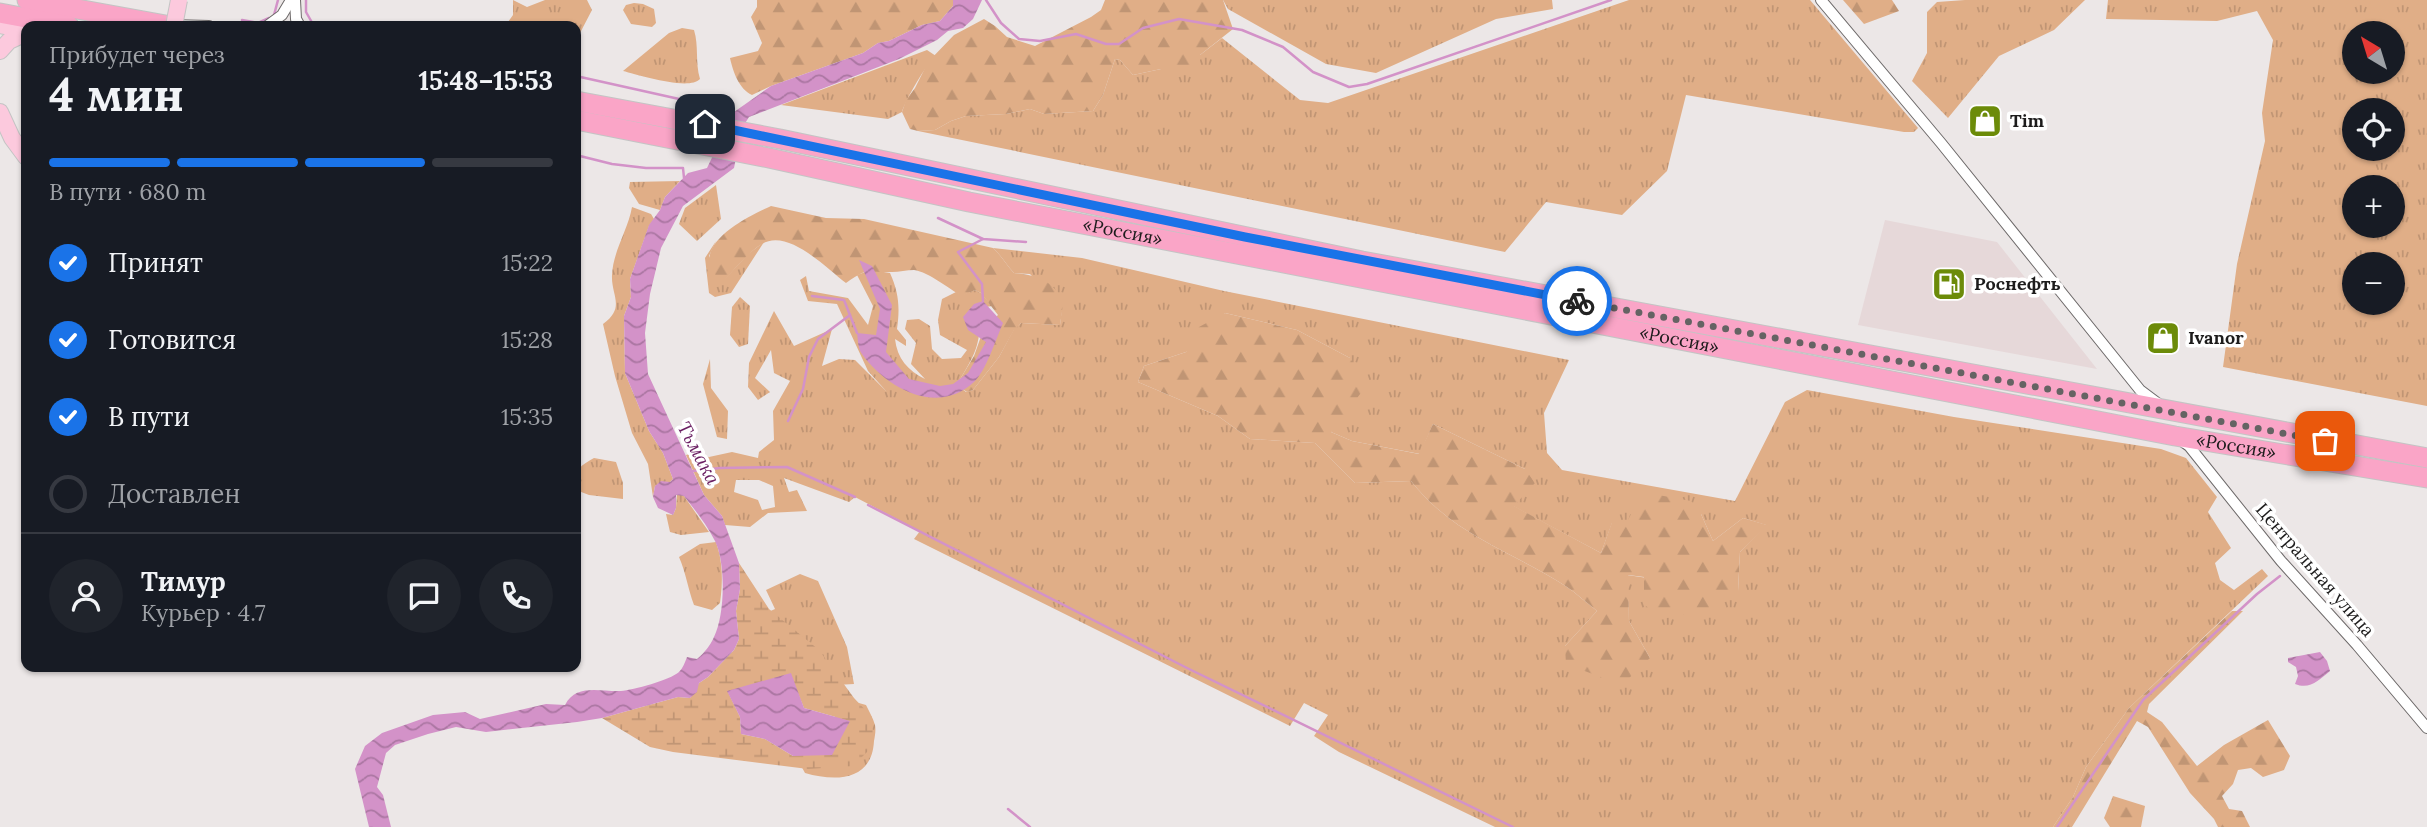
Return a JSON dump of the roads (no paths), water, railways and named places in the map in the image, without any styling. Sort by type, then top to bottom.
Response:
[{"type":"highway","points":[[27,0],[141,21]]},
{"type":"highway","points":[[0,13],[42,21]]},
{"type":"highway","name":"«Россия»","points":[[581,102],[705,124],[1362,261],[2427,458]]},
{"type":"highway","name":"«Россия»","points":[[581,121],[769,158],[968,202],[2175,436],[2427,478]]},
{"type":"main road","points":[[62,0],[103,14]]},
{"type":"main road","points":[[170,21],[180,0]]},
{"type":"main road","points":[[0,25],[21,30]]},
{"type":"main road","points":[[0,51],[21,34]]},
{"type":"main road","points":[[0,111],[21,151]]},
{"type":"street","points":[[274,21],[293,0]]},
{"type":"street","points":[[293,0],[297,21]]},
{"type":"street","points":[[1821,0],[2140,390],[2170,411]]},
{"type":"street","name":"Центральная улица","points":[[2175,436],[2189,446],[2281,561],[2427,728]]},
{"type":"water","points":[[953,0],[982,0],[973,19],[963,28],[948,31],[937,40],[899,59],[749,117],[742,128],[734,168],[683,206],[661,248],[650,294],[645,333],[648,374],[704,495],[722,516],[739,563],[740,589],[736,611],[739,639],[734,650],[699,683],[697,692],[690,698],[678,697],[602,718],[577,722],[486,732],[456,727],[395,745],[386,753],[377,787],[383,795],[391,827],[369,827],[355,769],[365,746],[382,733],[433,715],[465,712],[480,719],[546,704],[565,705],[570,698],[582,691],[621,691],[642,687],[679,672],[687,657],[697,659],[709,646],[718,627],[722,603],[719,551],[701,518],[684,496],[676,495],[673,515],[658,508],[653,497],[655,486],[661,481],[670,482],[673,479],[625,373],[624,316],[631,297],[630,279],[649,225],[660,210],[665,197],[688,173],[707,168],[734,112],[771,86],[863,53],[878,43],[889,41],[922,25],[940,21],[953,6]]},
{"type":"water","points":[[859,260],[872,266],[892,305],[886,352],[909,379],[940,386],[953,384],[968,373],[986,342],[968,330],[963,317],[974,304],[983,301],[1003,323],[987,363],[974,382],[960,392],[945,397],[929,397],[899,387],[873,367],[861,352],[857,333],[876,335],[880,309]]},
{"type":"water","points":[[2320,652],[2330,671],[2310,685],[2295,684],[2298,676],[2296,667],[2288,662],[2288,658]]},
{"type":"water","points":[[791,673],[804,708],[850,721],[832,755],[793,756],[765,739],[741,734],[740,717],[727,691]]},
{"type":"waterway","points":[[274,15],[278,0]]},
{"type":"waterway","points":[[306,0],[306,12],[311,21]]},
{"type":"waterway","points":[[986,0],[1001,23],[1019,39],[1040,41],[1076,34],[1106,44],[1119,44],[1143,28],[1179,19],[1242,30],[1283,47],[1313,72],[1349,87],[1367,84],[1611,0]]},
{"type":"waterway","points":[[262,21],[269,18]]},
{"type":"waterway","points":[[242,20],[247,21]]},
{"type":"waterway","points":[[581,77],[715,107],[735,115]]},
{"type":"waterway","points":[[581,156],[612,164],[646,168],[683,168],[684,178]]},
{"type":"waterway","points":[[938,218],[983,239],[1026,242]]},
{"type":"waterway","points":[[983,239],[958,252],[982,284],[983,301]]},
{"type":"waterway","points":[[812,296],[844,300],[857,333]]},
{"type":"waterway","points":[[788,421],[803,389],[809,357],[818,339],[850,315]]},
{"type":"waterway","name":"Тьмака","points":[[693,471],[787,467],[855,497]]},
{"type":"waterway","points":[[868,505],[1187,668],[1513,827]]},
{"type":"waterway","points":[[2057,827],[2143,700],[2280,576]]},
{"type":"waterway","points":[[1008,809],[1030,827]]},
{"type":"place","name":"Tim","points":[[1985,121]]},
{"type":"place","name":"Роснефть","points":[[1949,284]]},
{"type":"place","name":"Ivanor","points":[[2163,338]]}]
